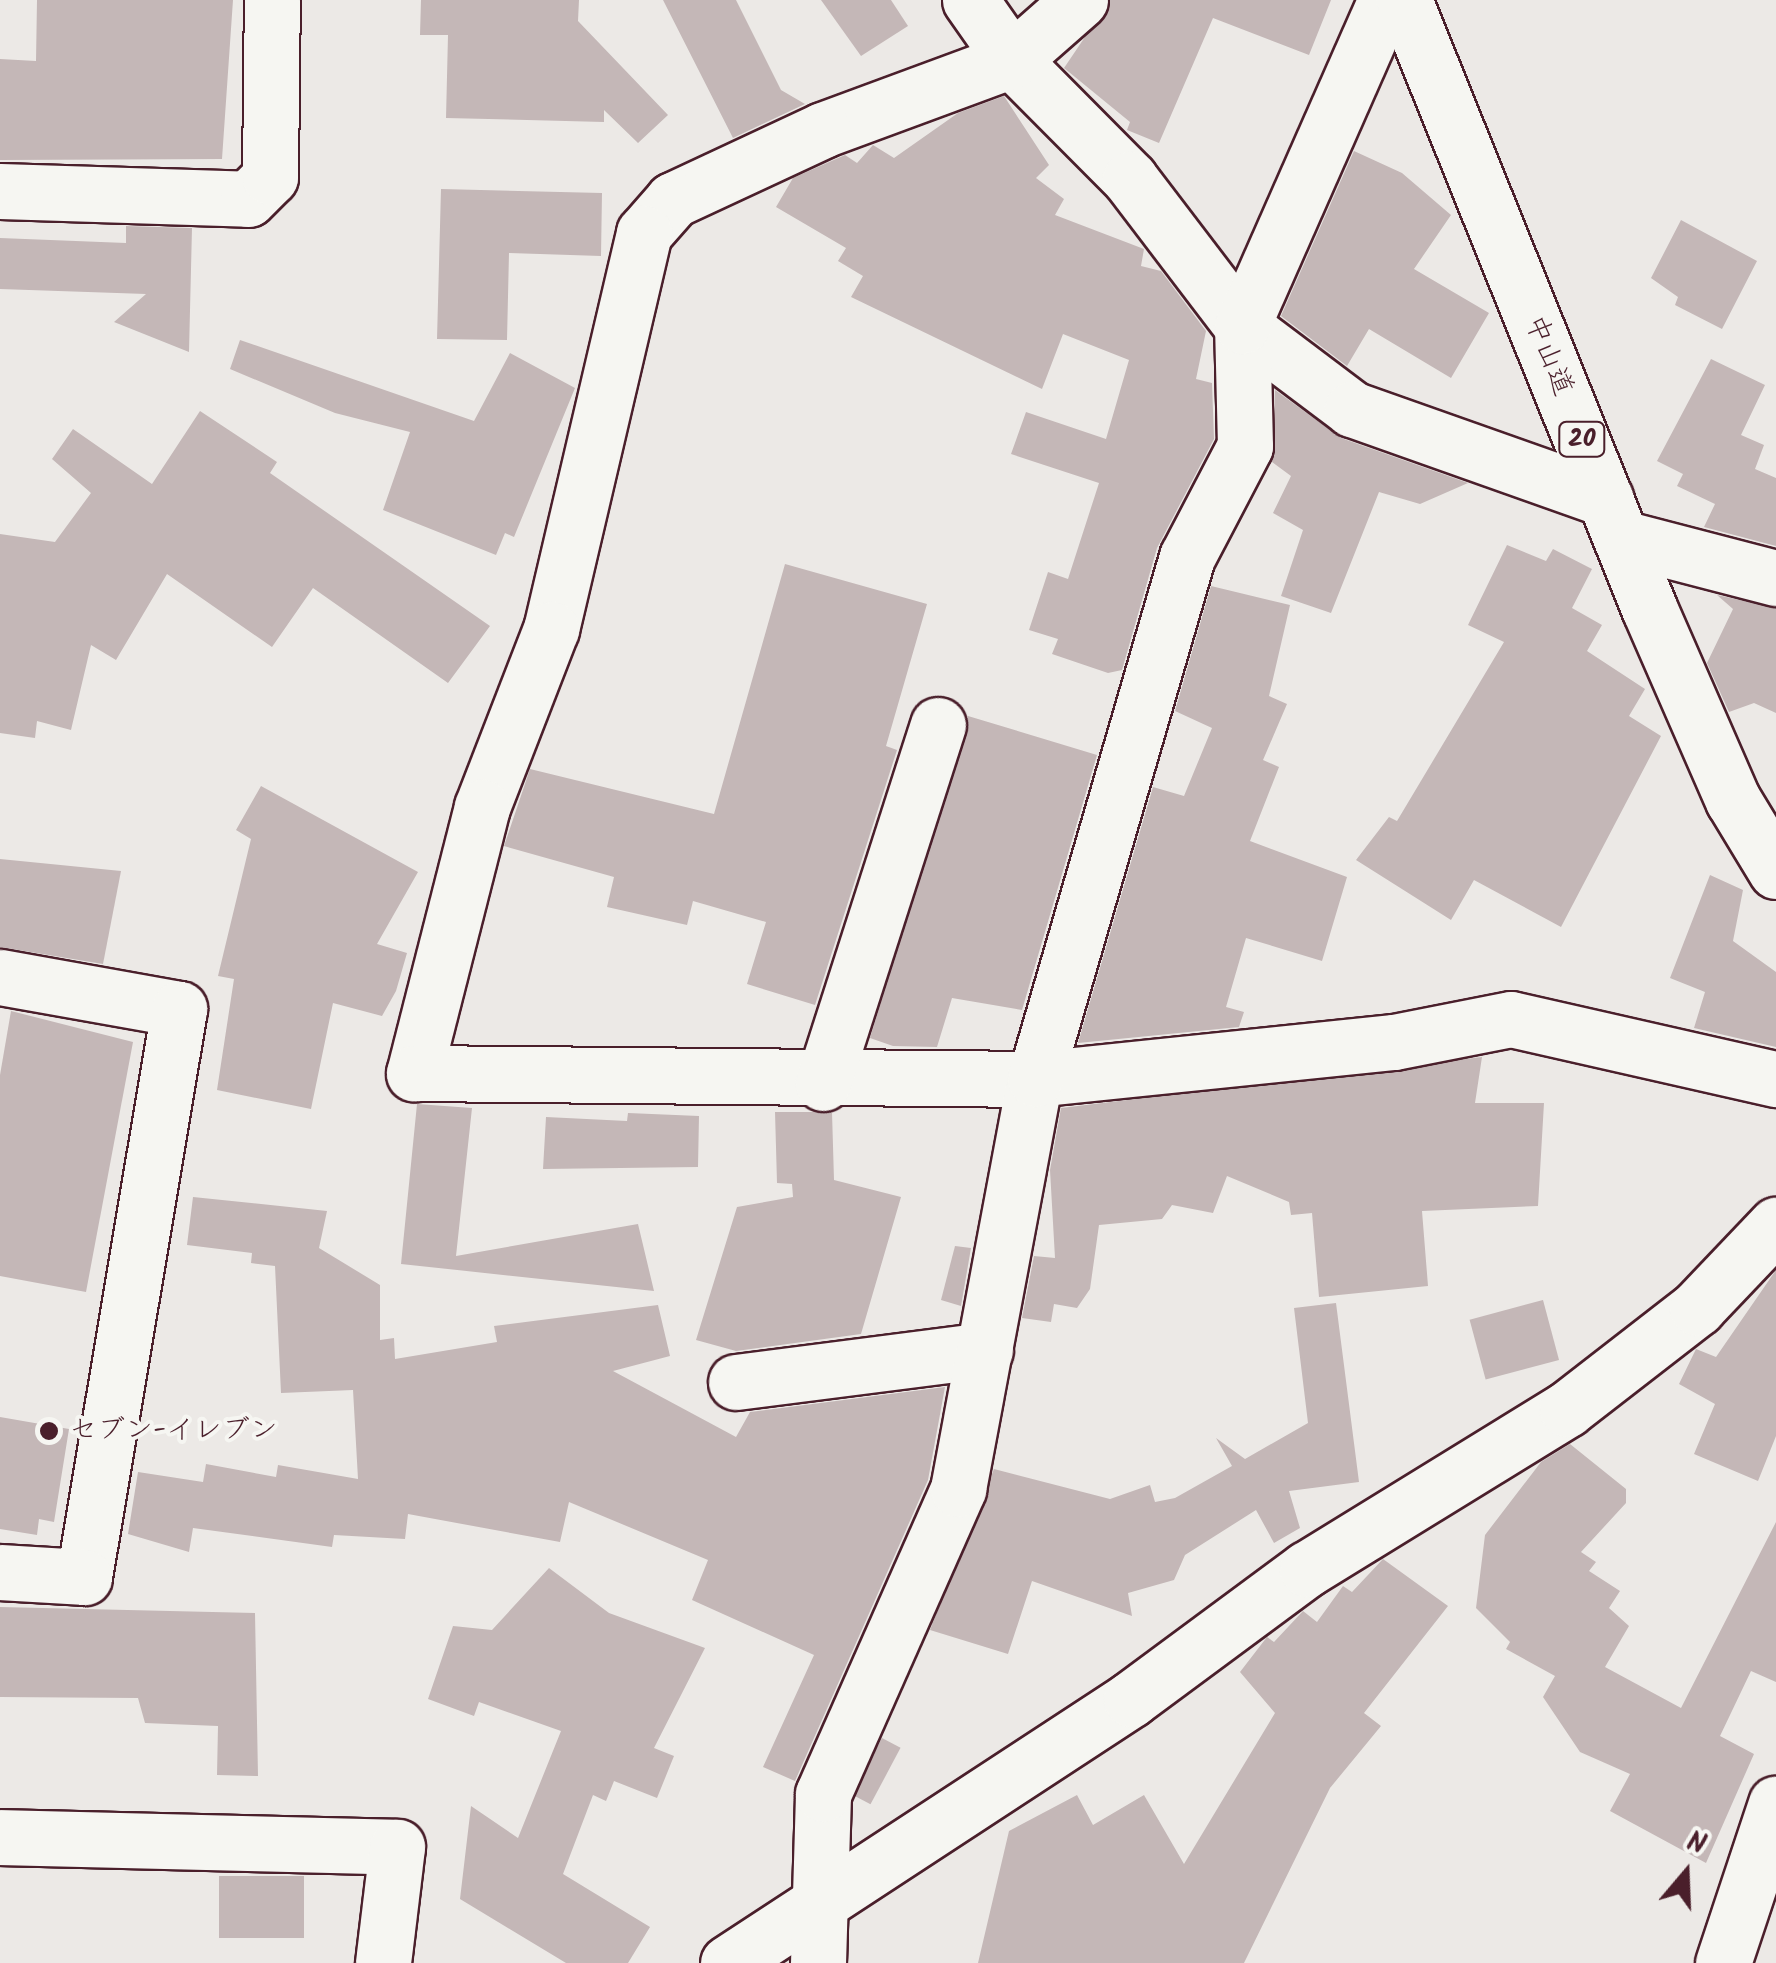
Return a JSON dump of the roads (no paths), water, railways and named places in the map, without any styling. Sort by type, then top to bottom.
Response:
[{"type":"main road","points":[[0,191],[248,199],[270,177],[272,0]]},
{"type":"main road","points":[[970,0],[1012,60],[1130,179],[1242,326],[1352,409],[1614,518],[1776,578]]},
{"type":"main road","points":[[1080,0],[1012,60],[690,192],[644,232],[551,629],[482,808],[414,1073],[824,1084],[1035,1079],[1394,1042],[1511,1019],[1776,1080]]},
{"type":"main road","points":[[818,1963],[823,1794],[958,1489],[1035,1079],[1188,557],[1244,446],[1242,326],[1386,0]]},
{"type":"main road","name":"中山道","points":[[1404,0],[1733,800],[1776,871]]},
{"type":"main road","points":[[824,1084],[938,724]]},
{"type":"main road","points":[[0,977],[178,1008],[84,1577],[0,1572]]},
{"type":"main road","points":[[728,1963],[1131,1699],[1308,1568],[1566,1409],[1698,1308],[1776,1224]]},
{"type":"main road","points":[[736,1382],[985,1350]]},
{"type":"main road","points":[[1723,1963],[1776,1804]]},
{"type":"main road","points":[[0,1837],[397,1847],[384,1963]]},
{"type":"place","name":"セブン-イレブン","points":[[49,1431]]}]
